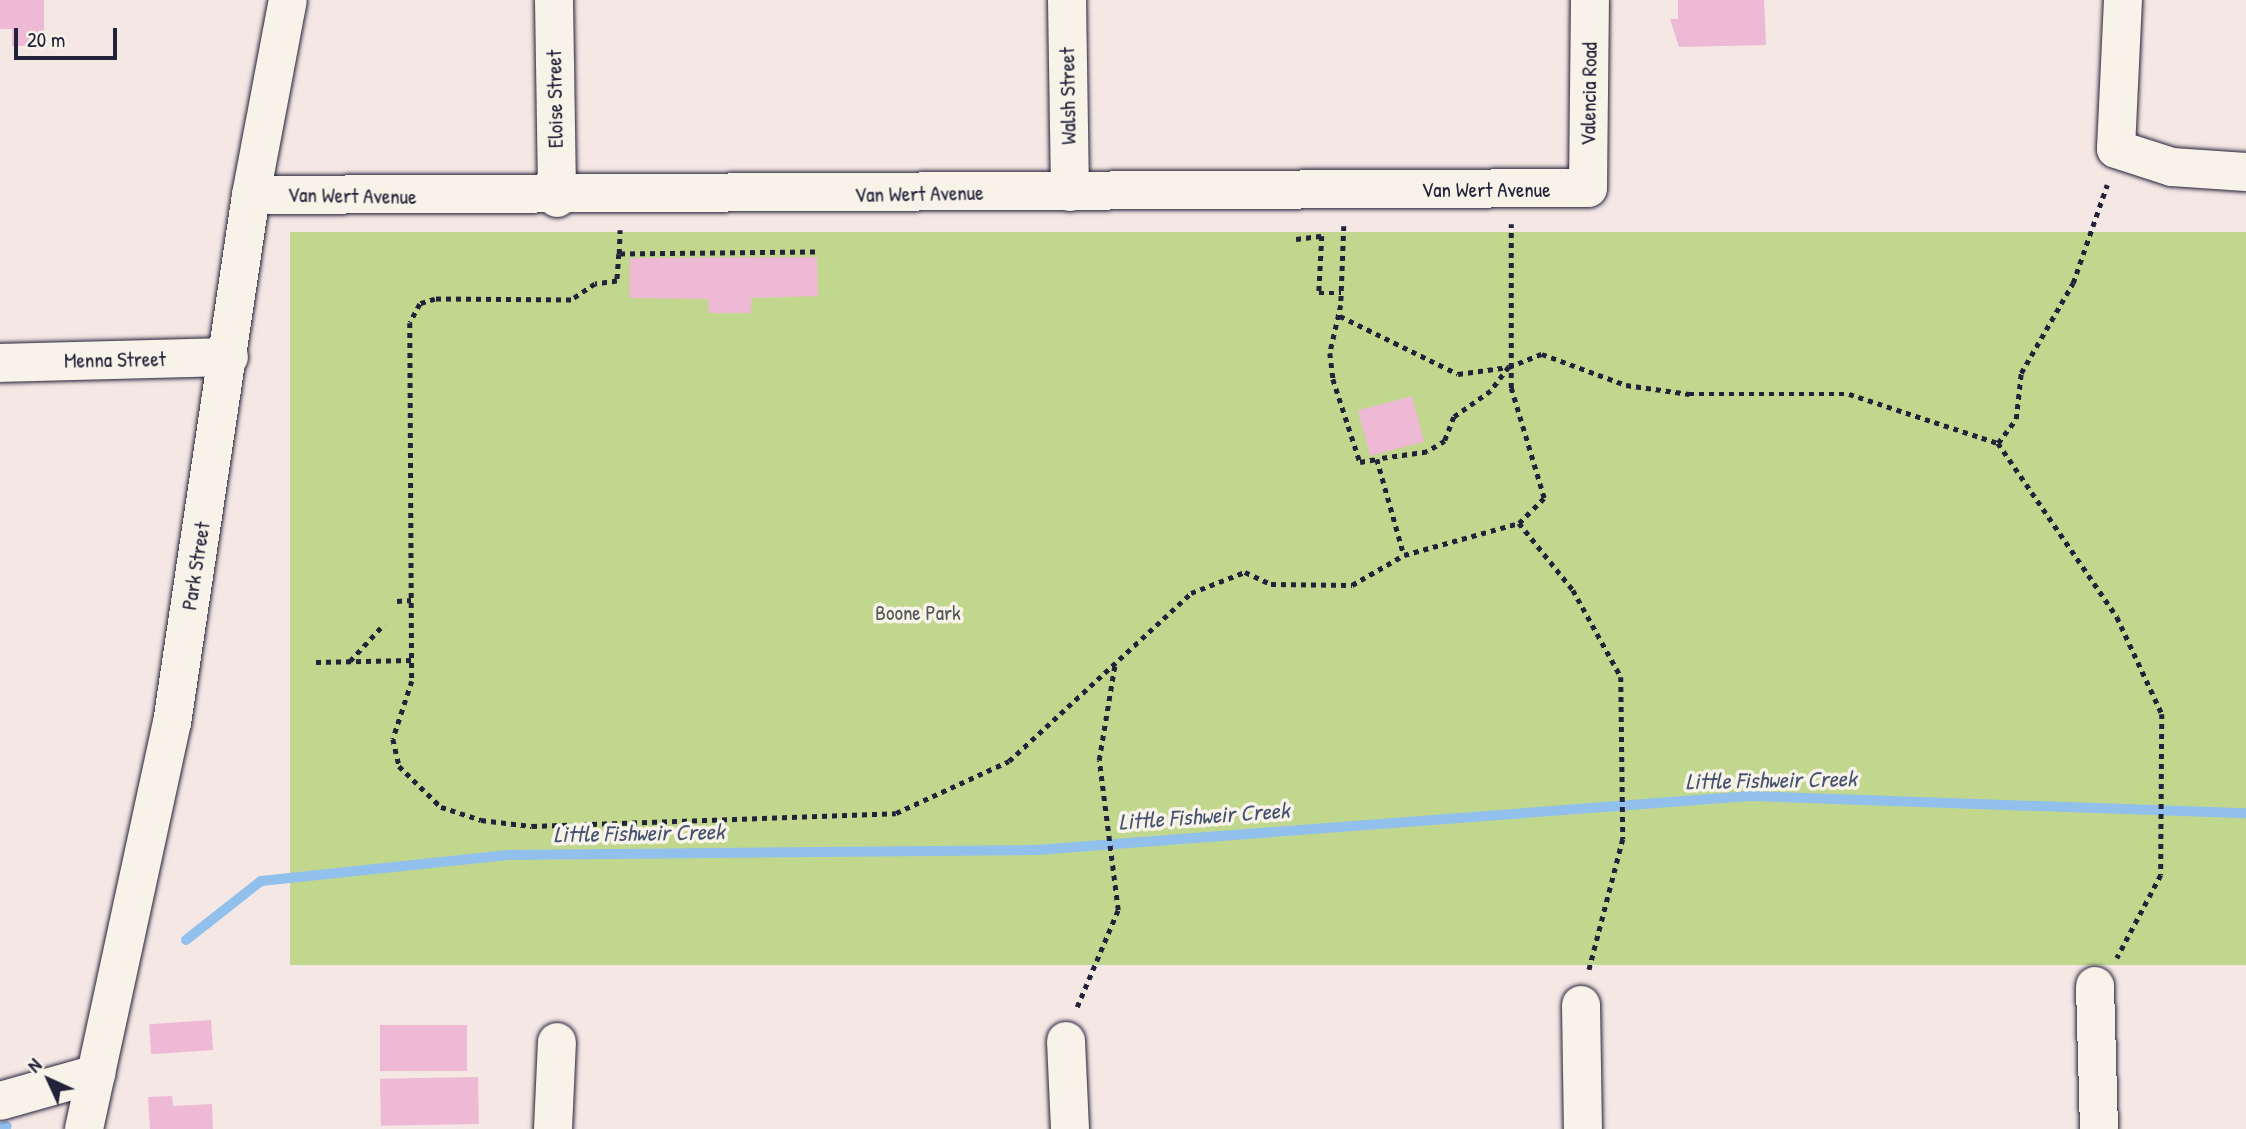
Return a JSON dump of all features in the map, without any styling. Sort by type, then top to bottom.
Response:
[{"type":"street","name":"Park Street","points":[[84,1129],[172,723],[229,357],[251,195],[288,0]]},
{"type":"street","name":"Eloise Street","points":[[554,0],[557,198]]},
{"type":"street","name":"Walsh Street","points":[[1067,0],[1070,192]]},
{"type":"street","name":"Valencia Road","points":[[1588,187],[1590,0]]},
{"type":"street","points":[[2123,0],[2116,149],[2172,167],[2246,172]]},
{"type":"street","name":"Van Wert Avenue","points":[[251,195],[557,198],[1513,190],[1588,187]]},
{"type":"street","name":"Menna Street","points":[[0,363],[229,357]]},
{"type":"street","points":[[2095,986],[2099,1129]]},
{"type":"street","points":[[1581,1005],[1583,1129]]},
{"type":"street","points":[[1066,1041],[1070,1129]]},
{"type":"street","points":[[553,1129],[557,1042]]},
{"type":"street","points":[[0,1101],[96,1074]]},
{"type":"path","points":[[1998,443],[2016,419],[2021,373],[2073,283],[2096,229],[2116,149]]},
{"type":"path","points":[[816,252],[619,254],[617,281],[595,284],[571,300],[420,304],[410,323],[412,681],[393,739],[399,766],[441,807],[481,820],[532,826],[896,813],[1009,761],[1191,593],[1245,572],[1271,584],[1352,585],[1404,555],[1519,523],[1544,498],[1509,367],[1513,190]]},
{"type":"path","points":[[1346,191],[1340,316],[1330,354],[1334,379],[1360,462],[1427,452],[1445,441],[1454,417],[1491,391],[1509,367]]},
{"type":"path","points":[[1296,239],[1322,236],[1319,293],[1341,293]]},
{"type":"path","points":[[1340,316],[1458,374],[1509,367],[1542,354],[1626,385],[1689,394],[1849,394],[1998,443],[2117,617],[2162,714],[2166,785],[2161,875],[2131,941],[2095,986]]},
{"type":"path","points":[[1377,459],[1404,555]]},
{"type":"path","points":[[1519,523],[1573,590],[1621,677],[1620,785],[1623,839],[1581,1005]]},
{"type":"path","points":[[397,601],[411,600]]},
{"type":"path","points":[[349,662],[384,624]]},
{"type":"path","points":[[316,662],[412,660]]},
{"type":"path","points":[[1066,1041],[1118,910],[1109,866],[1099,760],[1115,662]]},
{"type":"green space","name":"Boone Park","points":[[290,232],[2246,232],[2246,965],[290,965]]},
{"type":"building","points":[[0,0],[44,0],[44,46],[12,46],[12,29],[0,29]]},
{"type":"building","points":[[1678,0],[1764,0],[1766,45],[1679,47],[1670,19],[1678,19]]},
{"type":"building","points":[[817,257],[818,296],[751,298],[751,313],[709,313],[708,299],[630,298],[630,258]]},
{"type":"building","points":[[1412,396],[1424,441],[1370,456],[1358,410]]},
{"type":"building","points":[[211,1020],[213,1050],[151,1054],[149,1024]]},
{"type":"building","points":[[380,1025],[467,1025],[467,1071],[380,1071]]},
{"type":"building","points":[[478,1077],[479,1124],[381,1126],[380,1079]]},
{"type":"building","points":[[172,1096],[173,1106],[212,1104],[213,1129],[150,1129],[148,1097]]},
{"type":"waterway","name":"Little Fishweir Creek","points":[[186,940],[261,881],[508,855],[1036,850],[1750,796],[2246,813]]},
{"type":"waterway","name":"Little Fishweir Creek","points":[[0,1128],[7,1126]]}]
